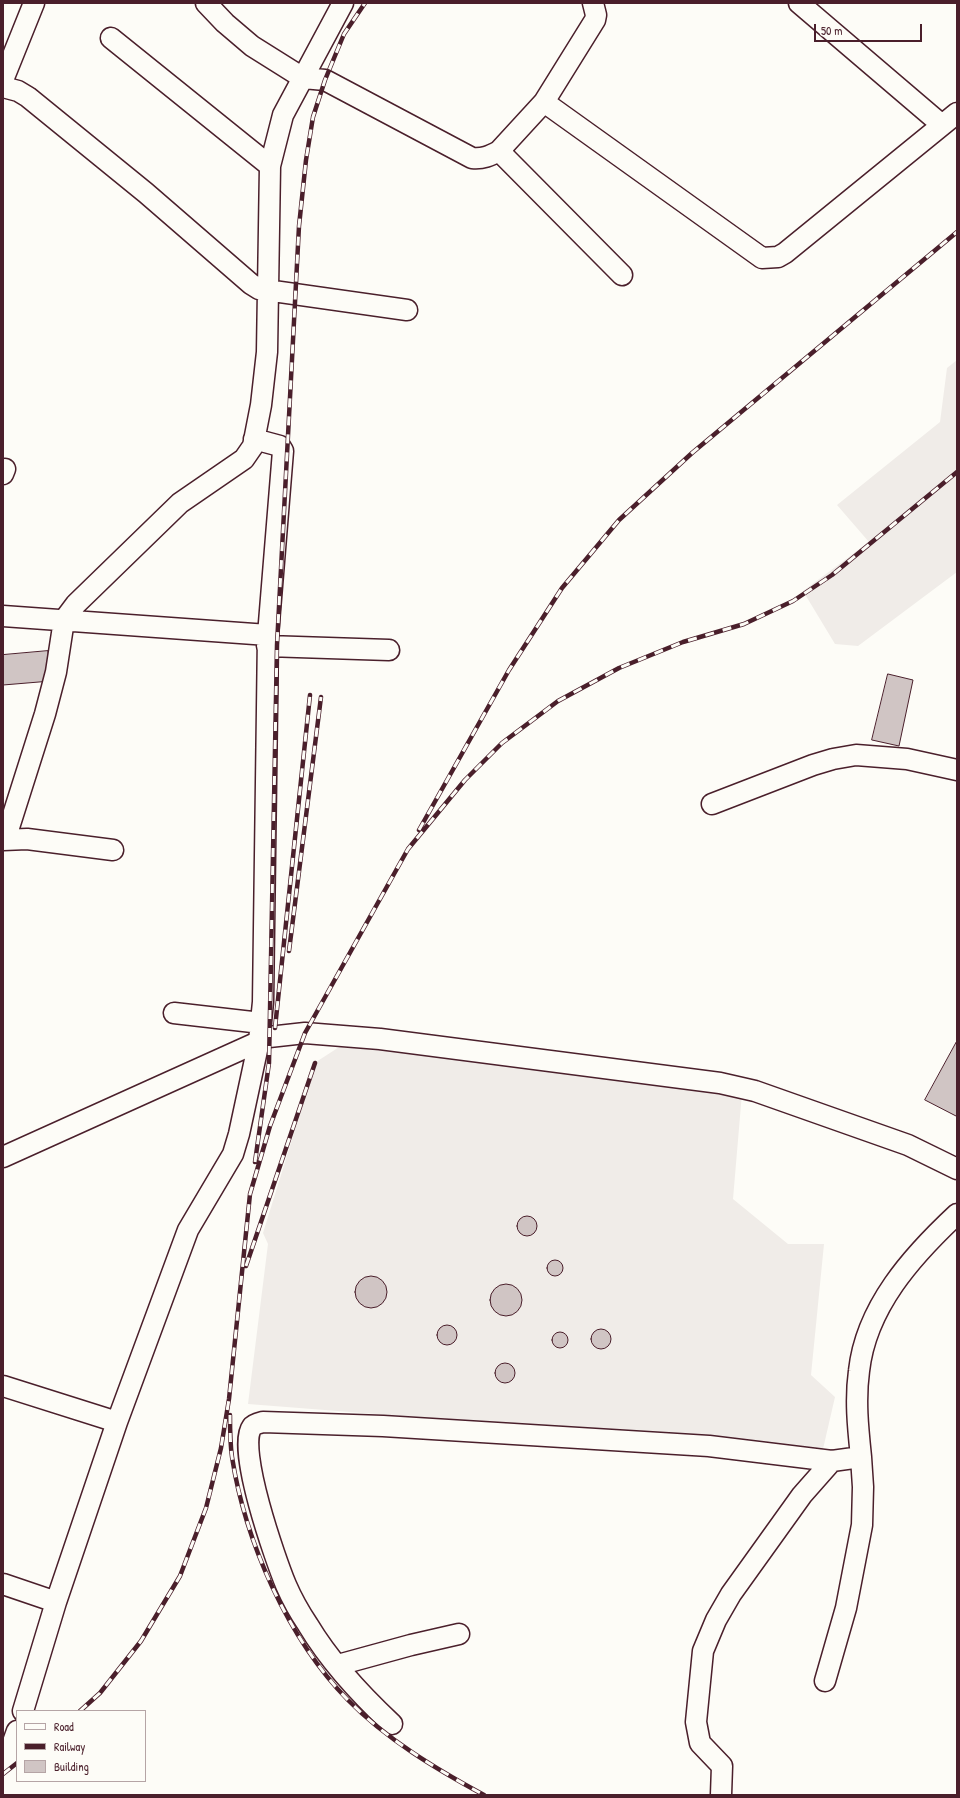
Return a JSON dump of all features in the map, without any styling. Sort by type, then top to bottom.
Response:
[{"type":"street","points":[[3,80],[34,3]]},
{"type":"street","points":[[206,3],[225,23],[252,46],[303,78],[324,80],[472,158],[491,156],[499,151],[544,102],[595,20],[596,15],[593,3]]},
{"type":"street","points":[[113,850],[27,839],[4,840],[45,714],[56,672],[64,620],[76,604],[180,503],[244,459],[252,446],[261,405],[267,352],[270,166],[283,115],[343,3]]},
{"type":"street","points":[[544,102],[756,255],[767,258],[778,257],[785,253],[950,119],[799,3]]},
{"type":"street","points":[[111,38],[270,166]]},
{"type":"street","points":[[3,87],[18,91],[28,97],[146,193],[251,284],[269,291],[296,293],[407,310]]},
{"type":"street","points":[[499,151],[622,275]]},
{"type":"street","points":[[23,1710],[56,1602],[117,1422],[188,1230],[233,1154],[239,1134],[260,1032],[263,1002],[268,640],[283,451],[280,446],[254,439]]},
{"type":"street","points":[[3,616],[64,620],[389,650]]},
{"type":"street","points":[[712,804],[813,765],[832,759],[850,756],[907,759],[957,770]]},
{"type":"street","points":[[174,1013],[260,1032],[270,1037],[305,1033],[380,1039],[720,1083],[755,1091],[908,1145],[957,1169]]},
{"type":"street","points":[[3,1157],[260,1032]]},
{"type":"street","points":[[825,1681],[846,1608],[862,1525],[864,1486],[857,1415],[859,1370],[868,1331],[884,1298],[919,1251],[957,1214]]},
{"type":"street","points":[[3,1386],[117,1422]]},
{"type":"street","points":[[392,1724],[370,1704],[338,1666],[308,1626],[287,1587],[269,1542],[251,1470],[249,1453],[250,1432],[252,1427],[256,1424],[263,1422],[383,1426],[709,1446],[832,1461],[861,1457]]},
{"type":"street","points":[[721,1795],[722,1766],[700,1743],[696,1722],[703,1651],[716,1620],[731,1594],[802,1495],[832,1461]]},
{"type":"street","points":[[3,1584],[56,1602]]},
{"type":"street","points":[[338,1666],[411,1645],[459,1634]]},
{"type":"street","points":[[3,1761],[8,1756],[16,1734]]},
{"type":"shaded area","points":[[957,360],[957,572],[858,646],[835,644],[803,591],[869,542],[837,505],[940,422],[947,368]]},
{"type":"shaded area","points":[[350,1040],[742,1093],[733,1199],[788,1244],[824,1244],[811,1375],[835,1397],[823,1449],[248,1404],[268,1244],[263,1233],[316,1062]]},
{"type":"building","points":[[48,651],[51,681],[3,685],[3,655]]},
{"type":"building","points":[[888,674],[913,680],[899,746],[872,740]]},
{"type":"building","points":[[957,1041],[957,1115],[956,1116],[925,1100]]},
{"type":"building","points":[[523,1216],[531,1216],[537,1222],[537,1230],[531,1236],[523,1236],[517,1230],[517,1222]]},
{"type":"building","points":[[555,1260],[561,1262],[563,1268],[561,1274],[555,1276],[549,1274],[547,1268],[549,1262]]},
{"type":"building","points":[[368,1276],[374,1276],[384,1283],[387,1292],[386,1298],[380,1305],[374,1308],[368,1308],[358,1301],[355,1295],[355,1289],[362,1279]]},
{"type":"building","points":[[503,1284],[509,1284],[519,1291],[522,1300],[521,1306],[515,1313],[509,1316],[503,1316],[493,1309],[490,1303],[490,1297],[497,1287]]},
{"type":"building","points":[[443,1325],[451,1325],[457,1331],[457,1339],[451,1345],[443,1345],[437,1339],[437,1331]]},
{"type":"building","points":[[597,1329],[605,1329],[611,1335],[611,1343],[605,1349],[597,1349],[591,1343],[591,1335]]},
{"type":"building","points":[[560,1332],[566,1334],[568,1340],[566,1346],[560,1348],[554,1346],[552,1340],[554,1334]]},
{"type":"building","points":[[501,1363],[509,1363],[515,1369],[515,1377],[509,1383],[501,1383],[495,1377],[495,1369]]},
{"type":"railway","points":[[255,1162],[269,1063],[277,645],[299,226],[306,160],[313,117],[325,80],[344,34],[365,3]]},
{"type":"railway","points":[[419,830],[509,670],[562,588],[619,520],[692,453],[957,232]]},
{"type":"railway","points":[[81,1710],[100,1693],[141,1641],[180,1576],[206,1508],[221,1448],[229,1399],[250,1194],[270,1126],[305,1033],[408,849],[465,780],[502,743],[558,701],[619,668],[683,642],[744,624],[793,601],[832,575],[957,472]]},
{"type":"railway","points":[[275,1028],[310,695]]},
{"type":"railway","points":[[289,951],[321,697]]},
{"type":"railway","points":[[246,1266],[315,1063]]},
{"type":"railway","points":[[230,1415],[230,1441],[232,1457],[238,1489],[247,1522],[272,1587],[306,1648],[326,1675],[348,1700],[379,1728],[430,1764],[484,1795]]},
{"type":"railway","points":[[3,1774],[16,1764]]}]
